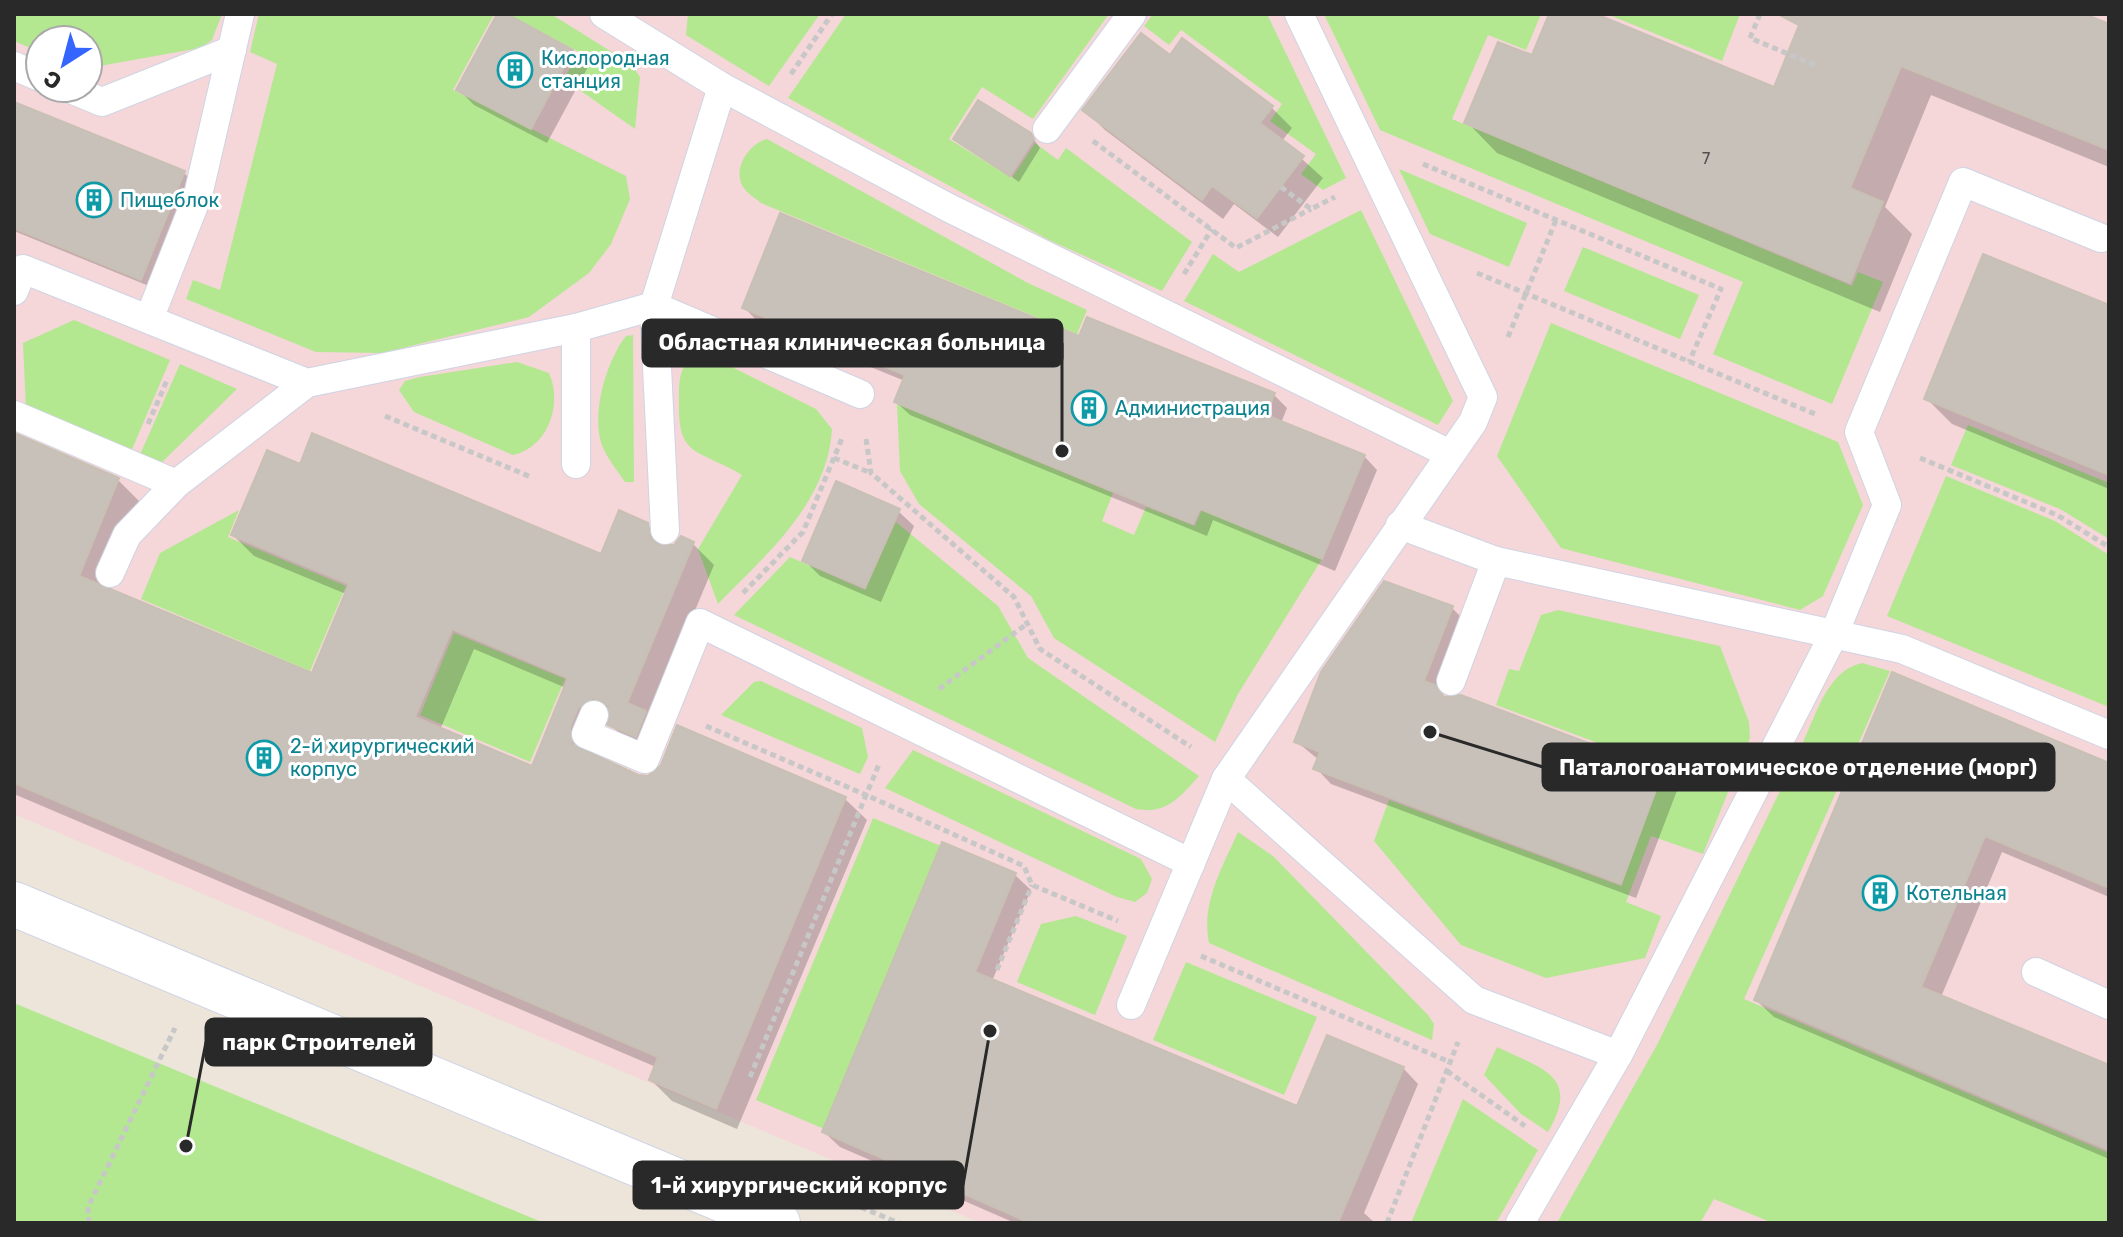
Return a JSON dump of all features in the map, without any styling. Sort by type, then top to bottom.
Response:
[{"type":"street","points":[[14,904],[778,1223]]},
{"type":"lane","points":[[149,319],[198,195],[240,14]]},
{"type":"lane","points":[[604,14],[722,87],[949,208],[1450,454]]},
{"type":"lane","points":[[1052,122],[1132,14]]},
{"type":"lane","points":[[1131,1005],[1226,779],[1473,422],[1483,397],[1299,14]]},
{"type":"lane","points":[[104,101],[232,50]]},
{"type":"lane","points":[[665,530],[654,306],[722,87]]},
{"type":"lane","points":[[1520,1223],[1618,1055],[1834,634],[1887,505],[1859,432],[1963,182],[2101,238]]},
{"type":"lane","points":[[17,275],[149,319],[307,383]]},
{"type":"lane","points":[[110,573],[127,535],[176,484],[307,383],[576,328],[654,306],[860,394]]},
{"type":"lane","points":[[576,328],[576,464]]},
{"type":"lane","points":[[14,415],[176,484]]},
{"type":"lane","points":[[1400,525],[1496,561],[1902,649],[2109,735]]},
{"type":"lane","points":[[1451,681],[1496,561]]},
{"type":"lane","points":[[594,715],[586,734],[645,759],[700,623],[1191,863]]},
{"type":"lane","points":[[1226,779],[1474,1000],[1618,1055]]},
{"type":"lane","points":[[2036,972],[2109,1005]]},
{"type":"path","points":[[765,111],[832,14]]},
{"type":"path","points":[[1760,14],[1750,38],[1817,66]]},
{"type":"path","points":[[1052,122],[1236,248],[1328,201]]},
{"type":"path","points":[[1357,136],[1721,289],[1689,362]]},
{"type":"path","points":[[1281,187],[1311,209]]},
{"type":"path","points":[[1483,397],[1556,220]]},
{"type":"path","points":[[1410,245],[2057,515],[2109,547]]},
{"type":"path","points":[[130,465],[186,334]]},
{"type":"path","points":[[307,383],[536,479]]},
{"type":"path","points":[[710,627],[803,532],[860,394]]},
{"type":"path","points":[[860,394],[871,473]]},
{"type":"path","points":[[834,458],[871,473],[1014,597],[1040,649],[1195,749],[1226,779]]},
{"type":"path","points":[[750,1077],[897,719],[1028,623]]},
{"type":"path","points":[[665,709],[1024,866],[1032,885],[1450,1062]]},
{"type":"path","points":[[997,970],[1032,885]]},
{"type":"path","points":[[1387,1223],[1474,1000]]},
{"type":"path","points":[[89,1223],[88,1207],[179,1018]]},
{"type":"path","points":[[1447,1071],[1561,1152]]},
{"type":"shaded area","points":[[14,14],[2109,14],[2109,1223],[981,1223],[14,814]]},
{"type":"green space","points":[[14,14],[222,14],[212,40],[200,48],[104,65],[104,24],[24,24],[24,45],[14,41]]},
{"type":"green space","points":[[259,14],[494,14],[453,90],[626,176],[630,199],[611,244],[589,273],[529,317],[382,353],[316,352],[186,299],[193,280],[220,290],[277,64],[250,52]]},
{"type":"green space","points":[[508,14],[551,14],[631,64],[640,77],[635,129],[564,79],[579,52]]},
{"type":"green space","points":[[688,14],[820,14],[769,86],[686,35]]},
{"type":"green space","points":[[846,14],[1109,14],[1033,119],[982,87],[949,139],[1012,178],[1035,143],[1058,160],[1066,148],[1192,242],[1162,291],[1049,240],[788,98]]},
{"type":"green space","points":[[1153,14],[1267,14],[1346,178],[1323,190],[1301,174],[1316,154],[1270,121],[1282,104],[1181,30],[1169,45],[1144,26]]},
{"type":"green space","points":[[1324,14],[1541,14],[1526,50],[1488,35],[1452,119],[1852,286],[1858,272],[1883,282],[1832,404],[1713,354],[1743,282],[1380,130]]},
{"type":"green space","points":[[1607,14],[1740,14],[1722,61]]},
{"type":"green space","points":[[767,139],[1028,283],[1087,310],[1077,334],[761,203],[744,188],[740,171],[749,151]]},
{"type":"green space","points":[[1399,169],[1527,223],[1509,267],[1430,234]]},
{"type":"green space","points":[[1361,210],[1453,401],[1438,425],[1184,301],[1213,254],[1239,272]]},
{"type":"green space","points":[[1583,247],[1699,295],[1680,339],[1564,291]]},
{"type":"green space","points":[[74,320],[170,360],[130,454],[26,409],[23,343]]},
{"type":"green space","points":[[1551,323],[1838,442],[1863,505],[1823,596],[1800,610],[1561,548],[1497,456]]},
{"type":"green space","points":[[633,335],[634,482],[625,482],[604,450],[598,423],[606,375],[626,336]]},
{"type":"green space","points":[[704,353],[816,409],[832,429],[828,455],[807,504],[792,526],[718,604],[698,549],[742,475],[692,449],[681,431],[681,374],[692,355]]},
{"type":"green space","points":[[517,362],[549,373],[554,398],[553,410],[543,434],[525,450],[513,455],[414,412],[399,390],[405,381],[420,377]]},
{"type":"green space","points":[[180,364],[237,389],[158,466],[139,457]]},
{"type":"green space","points":[[897,404],[1113,493],[1102,521],[1134,535],[1146,507],[1195,526],[1219,469],[1293,500],[1276,541],[1322,559],[1238,694],[1215,742],[1054,638],[1031,596],[919,504],[900,471]]},
{"type":"green space","points":[[1968,425],[2109,483],[2109,539],[2060,509],[1951,465]]},
{"type":"green space","points":[[1946,476],[2055,521],[2109,555],[2109,707],[1887,616]]},
{"type":"green space","points":[[239,510],[228,537],[346,586],[310,671],[141,599],[160,553]]},
{"type":"green space","points":[[896,522],[998,606],[1028,658],[1199,776],[1172,803],[1156,809],[1136,809],[734,615],[790,557],[865,590]]},
{"type":"green space","points":[[1558,610],[1720,646],[1749,722],[1750,738],[1703,854],[1651,836],[1626,902],[1661,916],[1645,958],[1546,978],[1461,945],[1374,841],[1389,800],[1621,886],[1665,768],[1496,705],[1509,669],[1519,671],[1541,615]]},
{"type":"green space","points":[[454,633],[565,679],[530,762],[420,715]]},
{"type":"green space","points":[[1862,663],[1890,671],[1850,763],[1803,742],[1832,683],[1850,667]]},
{"type":"green space","points":[[761,681],[862,728],[868,757],[860,774],[721,715],[754,682]]},
{"type":"green space","points":[[913,750],[1141,859],[1152,879],[1147,893],[1135,902],[1117,897],[885,788]]},
{"type":"green space","points":[[1795,760],[1841,781],[1744,999],[2109,1153],[2109,1223],[1773,1223],[1714,1199],[1700,1223],[1557,1223],[1658,1043]]},
{"type":"green space","points":[[873,818],[953,851],[836,1134],[756,1100]]},
{"type":"green space","points":[[1238,832],[1273,856],[1428,1015],[1434,1024],[1432,1040],[1209,943],[1210,900]]},
{"type":"green space","points":[[1076,916],[1127,936],[1095,1015],[1017,982],[1041,924]]},
{"type":"green space","points":[[1186,962],[1317,1017],[1284,1095],[1153,1040]]},
{"type":"green space","points":[[14,1003],[544,1223],[14,1223]]},
{"type":"green space","points":[[1497,1047],[1542,1069],[1552,1076],[1558,1086],[1560,1098],[1557,1113],[1548,1132],[1521,1114],[1484,1075]]},
{"type":"green space","points":[[1463,1099],[1538,1150],[1496,1223],[1411,1223]]},
{"type":"building","name":"Кислородная станция","points":[[497,14],[507,14],[573,50],[531,129],[456,90]]},
{"type":"building","points":[[1549,14],[1596,14],[1774,87],[1799,25],[1778,14],[2085,14],[2109,24],[2109,150],[1901,66],[1850,188],[1883,202],[1850,283],[1464,123],[1498,42],[1532,55]]},
{"type":"building","points":[[1141,33],[1170,55],[1182,38],[1273,106],[1260,123],[1304,156],[1257,218],[1212,186],[1202,200],[1082,110]]},
{"type":"building","points":[[978,100],[1031,133],[1034,139],[1010,176],[953,139]]},
{"type":"building","name":"Пищеблок","points":[[14,102],[185,171],[141,280],[14,228]]},
{"type":"building","points":[[780,213],[1079,336],[1087,317],[1275,393],[1266,415],[1365,455],[1322,559],[1200,509],[1193,524],[894,402],[905,375],[742,308]]},
{"type":"building","points":[[1983,254],[2109,305],[2109,475],[1924,399]]},
{"type":"building","name":"2-й хирургический корпус","points":[[14,433],[119,478],[79,576],[312,673],[349,584],[231,535],[267,450],[300,464],[312,433],[601,554],[619,510],[648,523],[650,538],[658,545],[674,545],[681,536],[694,542],[627,703],[646,711],[636,737],[608,725],[608,705],[593,698],[578,708],[570,728],[572,744],[638,775],[648,776],[661,765],[677,725],[846,797],[716,1109],[649,1080],[658,1057],[14,783]],"holes":[[[452,629],[568,678],[532,766],[415,717]]]},
{"type":"building","points":[[836,481],[900,509],[865,588],[802,561]]},
{"type":"building","points":[[1384,581],[1453,606],[1424,681],[1435,685],[1444,697],[1461,695],[1663,771],[1621,884],[1313,769],[1320,752],[1294,742],[1321,672]]},
{"type":"building","name":"Котельная","points":[[1892,672],[2109,763],[2109,888],[1985,836],[1921,987],[2109,1065],[2109,1150],[1754,1000]]},
{"type":"building","points":[[942,842],[1016,873],[975,972],[1297,1106],[1327,1035],[1404,1067],[1338,1223],[1030,1223],[822,1132]]},
{"type":"place","name":"Кислородная станция","points":[[515,70]]},
{"type":"place","name":"Пищеблок","points":[[94,200]]},
{"type":"place","name":"Администрация","points":[[1089,408]]},
{"type":"place","name":"Областная клиническая больница","points":[[1062,451]]},
{"type":"place","name":"Паталогоанатомическое отделение (морг)","points":[[1430,732]]},
{"type":"place","name":"2-й хирургический корпус","points":[[264,758]]},
{"type":"place","name":"Котельная","points":[[1880,893]]},
{"type":"place","name":"1-й хирургический корпус","points":[[990,1031]]},
{"type":"place","name":"парк Строителей","points":[[186,1146]]}]
